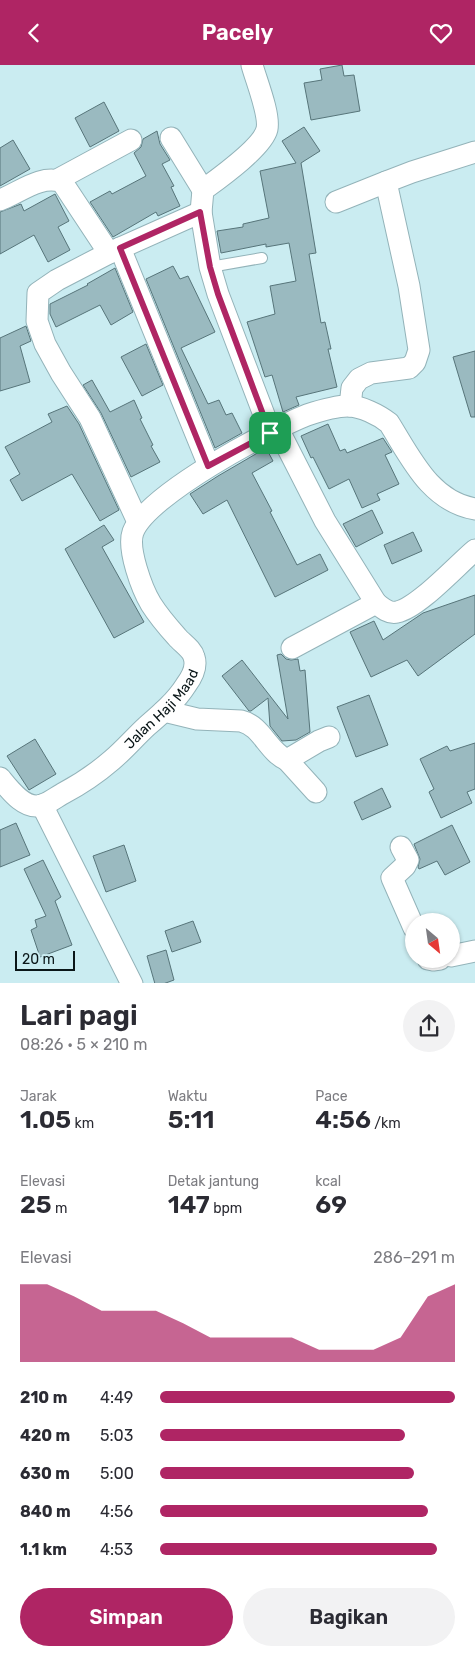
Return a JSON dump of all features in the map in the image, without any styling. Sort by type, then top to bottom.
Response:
[{"type":"street","points":[[203,190],[246,157],[267,131],[267,118],[252,65]]},
{"type":"street","points":[[171,138],[203,190],[200,212],[210,267],[218,294],[274,431],[325,521],[376,603],[390,612],[396,613],[414,605],[475,550]]},
{"type":"street","points":[[57,180],[131,139]]},
{"type":"street","points":[[336,202],[412,172],[475,152]]},
{"type":"street","points":[[0,200],[40,182],[50,180],[62,182],[67,187],[115,250],[208,466]]},
{"type":"street","points":[[350,406],[352,388],[359,379],[371,373],[409,368],[415,362],[419,350],[409,286],[386,182]]},
{"type":"street","points":[[200,212],[115,250],[57,280],[38,293],[37,321],[46,344],[61,373],[90,418],[138,522],[165,498],[208,466],[308,415],[350,406],[365,410],[389,423],[424,478],[434,489],[457,503],[475,509]]},
{"type":"street","name":"Jalan Haji Maad","points":[[42,805],[70,790],[112,761],[164,711],[186,686],[192,675],[194,666],[193,654],[151,604],[139,577],[132,547],[132,534],[138,522]]},
{"type":"street","points":[[292,648],[376,603]]},
{"type":"street","points":[[164,711],[197,719],[248,723],[275,753],[287,760],[316,792]]},
{"type":"street","points":[[287,760],[329,737]]},
{"type":"street","points":[[0,778],[19,798],[31,806],[42,805],[132,983]]},
{"type":"street","points":[[401,847],[408,860],[405,866],[392,878],[407,913]]},
{"type":"street","points":[[460,954],[475,951]]},
{"type":"lane","points":[[210,267],[262,258]]},
{"type":"building","points":[[342,65],[344,76],[354,75],[360,111],[311,120],[304,83],[322,80],[320,69]]},
{"type":"building","points":[[104,102],[119,131],[90,147],[75,118]]},
{"type":"building","points":[[304,127],[320,151],[301,163],[316,253],[309,254],[321,323],[325,322],[331,349],[328,349],[337,387],[296,397],[299,405],[283,412],[272,375],[265,377],[247,322],[275,314],[270,286],[296,281],[289,243],[266,247],[266,244],[221,253],[217,231],[243,227],[243,224],[269,218],[260,171],[296,163],[282,141]]},
{"type":"building","points":[[157,131],[160,144],[170,160],[162,164],[174,186],[171,187],[180,206],[158,216],[156,212],[113,237],[90,202],[110,191],[112,194],[146,176],[134,153],[141,147],[143,139]]},
{"type":"building","points":[[13,140],[30,169],[0,186],[0,148]]},
{"type":"building","points":[[55,194],[69,221],[58,227],[70,250],[48,262],[34,235],[0,254],[0,212],[21,204],[24,211]]},
{"type":"building","points":[[173,266],[180,279],[188,276],[215,332],[181,348],[208,404],[219,400],[226,415],[232,413],[242,433],[215,448],[146,279]]},
{"type":"building","points":[[115,268],[133,312],[111,325],[100,305],[56,327],[50,314],[50,304],[88,285]]},
{"type":"building","points":[[26,326],[31,341],[20,346],[30,382],[0,391],[0,338]]},
{"type":"building","points":[[146,344],[163,385],[142,396],[121,357]]},
{"type":"building","points":[[475,351],[475,417],[471,417],[453,357]]},
{"type":"building","points":[[92,380],[110,412],[134,400],[142,418],[140,419],[153,445],[151,446],[160,462],[131,477],[101,413],[83,385]]},
{"type":"building","points":[[67,406],[79,424],[119,510],[100,521],[72,474],[22,501],[10,480],[20,474],[5,447],[52,422],[48,414]]},
{"type":"building","points":[[328,424],[340,451],[345,449],[347,453],[383,438],[392,452],[385,455],[399,484],[377,494],[380,500],[362,508],[349,479],[329,489],[301,436]]},
{"type":"building","points":[[266,448],[273,461],[252,473],[272,511],[270,512],[297,565],[320,554],[328,570],[275,597],[227,500],[203,514],[190,494]]},
{"type":"building","points":[[372,510],[383,533],[356,547],[343,524]]},
{"type":"building","points":[[104,525],[114,540],[102,547],[144,622],[114,638],[65,549]]},
{"type":"building","points":[[413,532],[422,551],[392,564],[384,545]]},
{"type":"building","points":[[475,595],[475,634],[418,676],[407,660],[371,677],[350,632],[374,621],[383,640],[423,613]]},
{"type":"building","points":[[281,654],[286,659],[298,659],[300,671],[305,670],[310,732],[296,740],[282,741],[270,726],[268,698],[249,711],[222,676],[242,660],[288,719],[277,655]]},
{"type":"building","points":[[369,695],[388,745],[356,757],[337,707]]},
{"type":"building","points":[[35,739],[56,774],[29,790],[7,756]]},
{"type":"building","points":[[475,743],[475,789],[467,792],[472,803],[441,818],[429,792],[434,789],[420,759],[447,746],[450,751]]},
{"type":"building","points":[[382,788],[391,807],[362,820],[354,802]]},
{"type":"building","points":[[16,823],[30,855],[0,867],[0,830]]},
{"type":"building","points":[[452,825],[470,862],[445,875],[437,861],[419,869],[420,859],[414,844]]},
{"type":"building","points":[[124,845],[136,881],[106,892],[93,856]]},
{"type":"building","points":[[43,860],[61,897],[55,901],[72,945],[40,957],[31,930],[37,927],[35,920],[46,916],[24,869]]},
{"type":"building","points":[[193,921],[201,942],[172,952],[165,931]]},
{"type":"building","points":[[166,950],[174,980],[166,983],[155,983],[147,956]]},
{"type":"route","points":[[200,212],[210,267],[218,294],[270,433],[208,466],[120,248],[200,212]]}]
